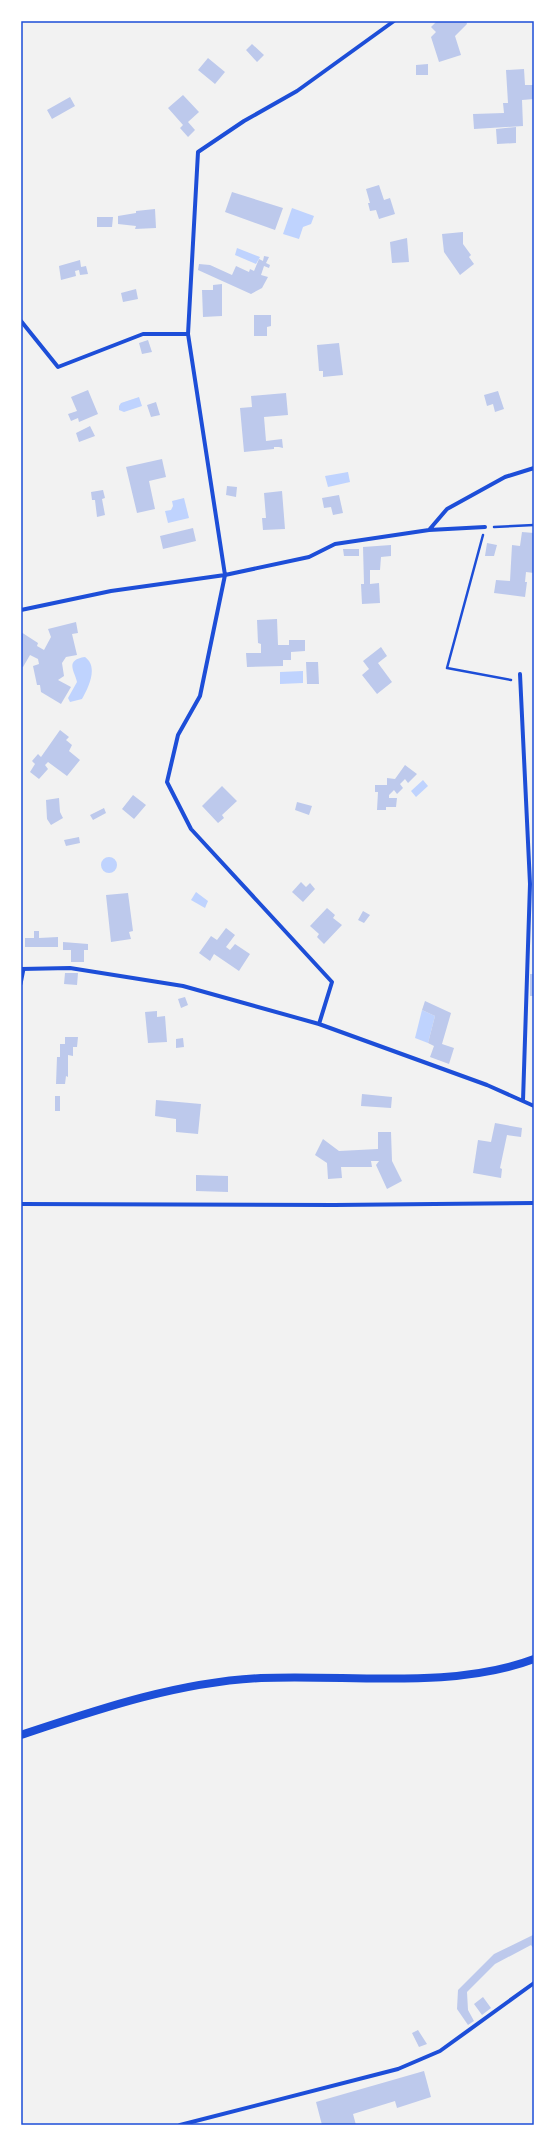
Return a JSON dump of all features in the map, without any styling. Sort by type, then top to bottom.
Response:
[{"type":"main road","points":[[21,1735],[157,1692],[209,1683],[261,1678],[418,1677],[468,1674],[516,1666],[534,1659]]},
{"type":"street","points":[[319,1024],[332,982],[192,829],[167,782],[178,735],[200,696],[225,575],[188,334],[198,152],[244,121],[297,91],[394,21]]},
{"type":"street","points":[[21,321],[58,367],[143,334],[188,334]]},
{"type":"street","points":[[429,530],[447,509],[505,477],[534,468]]},
{"type":"street","points":[[21,610],[111,591],[225,575],[309,557],[335,544],[429,530],[486,527]]},
{"type":"street","points":[[520,674],[530,884],[523,1101]]},
{"type":"street","points":[[23,969],[70,968],[183,986],[319,1024],[488,1085],[534,1106]]},
{"type":"street","points":[[21,1204],[341,1205],[534,1202]]},
{"type":"street","points":[[180,2125],[398,2069],[440,2051],[534,1983]]},
{"type":"lane","points":[[21,984],[23,969]]},
{"type":"path","points":[[520,681],[447,668],[486,527],[534,525]]},
{"type":"water","points":[[292,208],[314,216],[311,224],[303,227],[299,239],[283,234]]},
{"type":"water","points":[[237,248],[260,257],[256,264],[235,255]]},
{"type":"water","points":[[139,397],[142,406],[124,412],[119,410],[121,403]]},
{"type":"water","points":[[348,472],[350,482],[328,487],[325,476]]},
{"type":"water","points":[[184,498],[189,518],[168,523],[165,511],[171,510],[173,506],[172,501]]},
{"type":"water","points":[[85,657],[89,661],[92,672],[89,684],[82,699],[70,702],[68,698],[77,682],[72,667],[73,664],[75,661]]},
{"type":"water","points":[[303,671],[303,683],[280,684],[280,672]]},
{"type":"water","points":[[423,780],[428,786],[416,797],[411,791]]},
{"type":"water","points":[[106,857],[112,857],[117,862],[115,871],[112,873],[106,873],[101,868],[101,862]]},
{"type":"water","points":[[196,892],[208,901],[205,908],[191,900]]},
{"type":"water","points":[[422,1010],[435,1016],[428,1043],[415,1038]]},
{"type":"building","points":[[437,21],[466,21],[467,24],[455,36],[461,55],[439,62],[431,37],[436,32],[431,27]]},
{"type":"building","points":[[252,44],[264,55],[257,62],[246,50]]},
{"type":"building","points":[[208,58],[225,72],[215,84],[198,70]]},
{"type":"building","points":[[428,64],[428,75],[416,75],[416,65]]},
{"type":"building","points":[[524,69],[525,85],[534,85],[534,99],[522,100],[523,126],[474,129],[473,114],[504,113],[503,103],[508,103],[506,70]]},
{"type":"building","points":[[183,95],[199,112],[188,122],[195,130],[188,137],[180,128],[183,125],[168,108]]},
{"type":"building","points":[[70,97],[75,106],[52,119],[47,110]]},
{"type":"building","points":[[516,127],[516,143],[497,144],[496,129]]},
{"type":"building","points":[[379,185],[384,200],[390,198],[395,214],[379,219],[376,210],[370,211],[368,203],[370,203],[366,189]]},
{"type":"building","points":[[232,192],[283,208],[275,230],[225,212]]},
{"type":"building","points":[[155,209],[156,228],[135,229],[136,226],[118,224],[118,216],[136,213],[136,211]]},
{"type":"building","points":[[97,217],[113,217],[112,227],[97,227]]},
{"type":"building","points":[[463,232],[463,244],[471,255],[469,257],[474,264],[460,275],[444,252],[442,234]]},
{"type":"building","points":[[407,238],[409,262],[392,263],[390,242]]},
{"type":"building","points":[[264,256],[269,257],[266,263],[270,265],[269,268],[264,266],[261,275],[268,277],[262,288],[251,294],[198,270],[199,264],[210,265],[232,275],[236,266],[249,272],[250,269],[254,271],[259,259],[263,261]]},
{"type":"building","points":[[80,260],[81,267],[86,266],[88,274],[80,275],[79,270],[75,271],[76,276],[61,280],[59,266]]},
{"type":"building","points":[[222,284],[222,316],[203,317],[202,290],[213,290],[213,285]]},
{"type":"building","points":[[136,289],[138,299],[123,302],[121,293]]},
{"type":"building","points":[[254,315],[271,315],[271,326],[267,327],[267,336],[254,336]]},
{"type":"building","points":[[148,340],[152,352],[142,354],[139,343]]},
{"type":"building","points":[[339,343],[343,375],[323,377],[323,371],[319,371],[317,345]]},
{"type":"building","points":[[88,390],[98,414],[79,422],[78,418],[71,421],[68,414],[77,411],[71,397]]},
{"type":"building","points":[[498,391],[504,409],[495,412],[493,404],[487,406],[484,395]]},
{"type":"building","points":[[286,393],[288,415],[264,417],[266,441],[282,439],[283,448],[274,447],[274,449],[244,452],[240,408],[252,407],[251,396]]},
{"type":"building","points":[[156,402],[160,415],[151,417],[147,405]]},
{"type":"building","points":[[90,426],[95,436],[79,442],[76,433]]},
{"type":"building","points":[[162,459],[166,477],[149,481],[155,509],[137,513],[126,467]]},
{"type":"building","points":[[227,486],[237,487],[236,497],[226,495]]},
{"type":"building","points":[[103,490],[105,498],[102,499],[105,515],[97,517],[95,500],[92,500],[91,492]]},
{"type":"building","points":[[282,491],[285,529],[263,530],[262,518],[266,518],[264,493]]},
{"type":"building","points":[[339,495],[343,513],[333,515],[331,507],[324,508],[322,498]]},
{"type":"building","points":[[193,528],[196,541],[163,549],[160,536]]},
{"type":"building","points":[[522,532],[534,533],[534,573],[526,572],[525,582],[527,582],[525,597],[494,593],[496,580],[510,581],[512,545],[520,546]]},
{"type":"building","points":[[487,543],[497,545],[494,556],[485,556]]},
{"type":"building","points":[[391,545],[391,556],[381,557],[380,570],[370,570],[370,584],[379,583],[380,603],[362,604],[361,584],[364,584],[363,547]]},
{"type":"building","points":[[343,549],[359,549],[359,556],[344,556]]},
{"type":"building","points":[[277,619],[278,645],[289,645],[289,640],[305,640],[305,651],[291,652],[291,660],[283,660],[283,666],[247,667],[246,653],[261,653],[261,644],[258,643],[257,620]]},
{"type":"building","points":[[76,622],[78,633],[72,634],[77,655],[66,657],[62,663],[64,676],[58,680],[71,687],[61,704],[41,692],[40,685],[37,685],[33,666],[39,664],[38,659],[30,655],[23,667],[21,666],[21,632],[38,643],[37,646],[44,650],[51,637],[48,629]]},
{"type":"building","points":[[381,647],[387,656],[378,663],[392,682],[377,694],[362,675],[369,669],[363,661]]},
{"type":"building","points":[[306,662],[318,662],[319,684],[307,684]]},
{"type":"building","points":[[60,730],[69,737],[66,740],[72,745],[69,751],[80,760],[67,776],[48,762],[45,765],[48,769],[39,779],[30,772],[35,764],[32,761],[38,754],[41,757]]},
{"type":"building","points":[[405,765],[417,774],[408,783],[405,779],[400,784],[403,788],[397,794],[394,790],[389,795],[389,798],[397,798],[396,807],[386,807],[386,810],[377,810],[378,792],[375,792],[375,785],[387,785],[387,778],[395,779]]},
{"type":"building","points":[[222,786],[237,801],[222,815],[224,818],[218,823],[202,806]]},
{"type":"building","points":[[133,795],[146,805],[134,819],[122,809]]},
{"type":"building","points":[[59,798],[60,812],[63,818],[51,825],[47,819],[46,800]]},
{"type":"building","points":[[297,802],[312,806],[309,815],[295,810]]},
{"type":"building","points":[[104,808],[106,813],[93,820],[90,815]]},
{"type":"building","points":[[79,837],[80,843],[66,846],[64,840]]},
{"type":"building","points":[[301,882],[306,887],[310,883],[315,889],[303,902],[292,892]]},
{"type":"building","points":[[128,893],[133,931],[129,932],[131,939],[111,942],[106,895]]},
{"type":"building","points":[[327,908],[335,915],[333,918],[342,925],[324,944],[317,937],[319,934],[310,926]]},
{"type":"building","points":[[363,911],[370,915],[364,923],[358,920]]},
{"type":"building","points":[[226,928],[235,935],[226,947],[230,950],[235,944],[250,954],[239,971],[214,954],[210,961],[199,953],[211,936],[217,940]]},
{"type":"building","points":[[34,931],[39,931],[39,938],[58,937],[58,947],[25,947],[25,938],[34,938]]},
{"type":"building","points":[[63,942],[88,944],[88,950],[84,950],[84,962],[71,962],[71,950],[63,950]]},
{"type":"building","points":[[65,973],[78,973],[77,985],[64,984]]},
{"type":"building","points":[[530,974],[534,974],[534,996],[530,996]]},
{"type":"building","points":[[185,997],[188,1005],[181,1008],[178,999]]},
{"type":"building","points":[[425,1001],[451,1013],[442,1044],[454,1048],[449,1064],[430,1057],[434,1046],[428,1043],[435,1016],[422,1010]]},
{"type":"building","points":[[157,1011],[157,1017],[165,1016],[167,1042],[148,1043],[145,1012]]},
{"type":"building","points":[[65,1037],[78,1037],[77,1047],[73,1047],[73,1056],[68,1055],[68,1077],[66,1076],[65,1084],[56,1084],[57,1057],[60,1057],[60,1044],[65,1044]]},
{"type":"building","points":[[183,1038],[184,1047],[176,1048],[176,1039]]},
{"type":"building","points":[[362,1094],[392,1097],[391,1108],[361,1106]]},
{"type":"building","points":[[55,1096],[60,1096],[60,1111],[55,1111]]},
{"type":"building","points":[[156,1100],[201,1104],[198,1134],[176,1132],[176,1119],[155,1116]]},
{"type":"building","points":[[495,1123],[522,1128],[521,1137],[507,1135],[500,1168],[502,1169],[501,1178],[473,1173],[478,1140],[491,1142]]},
{"type":"building","points":[[378,1132],[391,1132],[392,1161],[402,1181],[387,1189],[376,1165],[379,1161],[371,1161],[372,1167],[341,1167],[342,1178],[328,1179],[327,1163],[315,1155],[323,1139],[339,1151],[378,1149]]},
{"type":"building","points":[[196,1175],[228,1176],[228,1192],[196,1191]]},
{"type":"building","points":[[533,1935],[534,1949],[531,1945],[495,1964],[467,1992],[468,2010],[474,2021],[468,2025],[457,2009],[458,1990],[494,1954]]},
{"type":"building","points":[[483,1997],[491,2008],[482,2015],[474,2004]]},
{"type":"building","points":[[418,2030],[427,2044],[419,2047],[412,2033]]},
{"type":"building","points":[[424,2071],[431,2097],[397,2108],[395,2101],[353,2114],[356,2125],[322,2125],[316,2102]]}]
